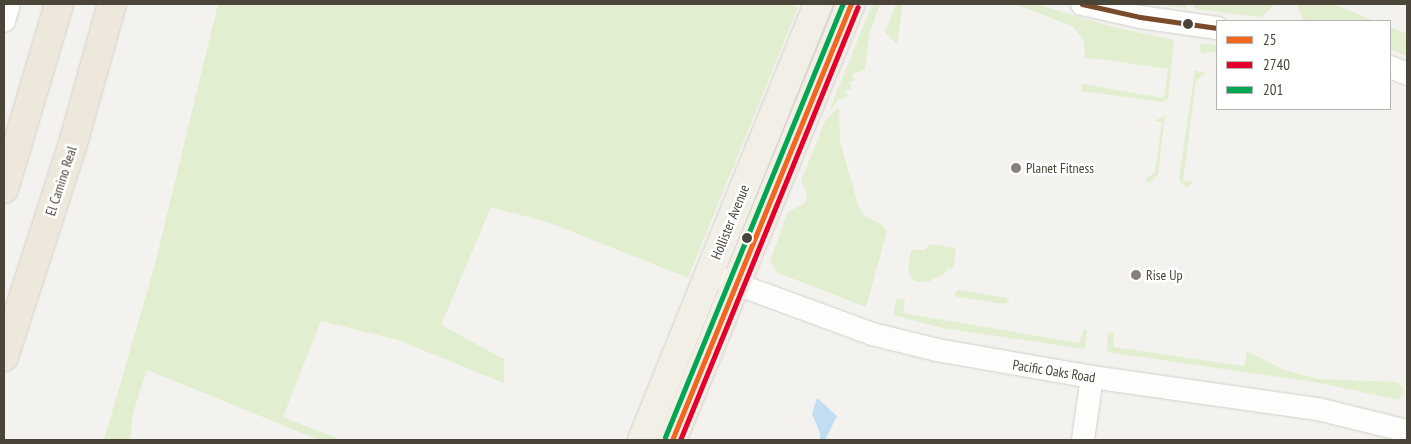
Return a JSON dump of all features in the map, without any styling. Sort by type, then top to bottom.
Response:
[{"type":"highway","points":[[4,189],[59,4]]},
{"type":"highway","name":"El Camino Real","points":[[4,357],[72,147],[112,4]]},
{"type":"main road","name":"Hollister Avenue","points":[[642,440],[818,4]]},
{"type":"main road","points":[[672,440],[738,285],[851,4]]},
{"type":"street","points":[[4,21],[9,4]]},
{"type":"street","points":[[1082,4],[1148,19],[1216,28]]},
{"type":"street","points":[[1391,66],[1407,74]]},
{"type":"street","name":"Pacific Oaks Road","points":[[709,274],[872,334],[989,361],[1318,409],[1407,430]]},
{"type":"street","points":[[1083,440],[1092,377]]},
{"type":"green space","points":[[218,4],[786,4],[798,7],[688,278],[550,223],[491,207],[441,325],[504,359],[504,383],[398,340],[321,321],[283,417],[341,440],[319,440],[147,370],[133,413],[130,440],[104,440],[155,264]]},
{"type":"green space","points":[[872,4],[880,4],[869,35],[865,70],[852,74],[855,80],[849,82],[851,89],[845,91],[848,97],[838,100],[828,114]]},
{"type":"green space","points":[[896,4],[903,4],[897,44],[885,32]]},
{"type":"green space","points":[[1015,4],[1036,4],[1109,26],[1174,40],[1168,98],[1163,102],[1081,91],[1082,84],[1164,98],[1168,69],[1092,58],[1085,59],[1084,40],[1072,26]]},
{"type":"green space","points":[[1156,4],[1187,4],[1186,8]]},
{"type":"green space","points":[[1187,4],[1275,4],[1261,17],[1194,9],[1194,5]]},
{"type":"green space","points":[[1297,4],[1333,4],[1373,20],[1304,20]]},
{"type":"green space","points":[[1391,27],[1407,34],[1407,56],[1391,49]]},
{"type":"green space","points":[[1199,43],[1216,45],[1216,52],[1201,53]]},
{"type":"green space","points":[[1195,70],[1206,73],[1196,80],[1183,182],[1194,181],[1186,188],[1179,179]]},
{"type":"green space","points":[[839,107],[840,141],[858,205],[865,216],[881,224],[887,231],[866,307],[778,273],[770,261],[788,212],[805,203],[807,193],[801,181],[825,121]]},
{"type":"green space","points":[[1165,115],[1158,175],[1150,183],[1145,180],[1155,172],[1162,122],[1155,121]]},
{"type":"green space","points":[[929,244],[956,248],[953,269],[948,268],[947,272],[928,282],[917,282],[911,278],[908,268],[911,250],[925,250]]},
{"type":"green space","points":[[958,290],[1007,298],[1010,301],[1005,304],[957,297],[954,294]]},
{"type":"green space","points":[[897,298],[905,301],[903,313],[1079,343],[1084,329],[1087,331],[1085,349],[942,328],[893,315]]},
{"type":"green space","points":[[1111,332],[1114,334],[1113,347],[1244,366],[1247,351],[1282,369],[1318,379],[1397,382],[1403,388],[1403,394],[1399,400],[1320,383],[1107,352],[1108,334]]},
{"type":"water","points":[[817,398],[837,416],[825,440],[820,440],[820,433],[812,414]]},
{"type":"transit line","name":"201","points":[[665,437],[843,4]]},
{"type":"transit line","name":"25","points":[[672,440],[851,4]]},
{"type":"transit line","points":[[1082,4],[1140,17],[1216,28]]},
{"type":"transit line","name":"2740","points":[[680,440],[858,7]]},
{"type":"place","name":"Planet Fitness","points":[[1016,168]]},
{"type":"place","name":"Rise Up","points":[[1136,275]]}]
